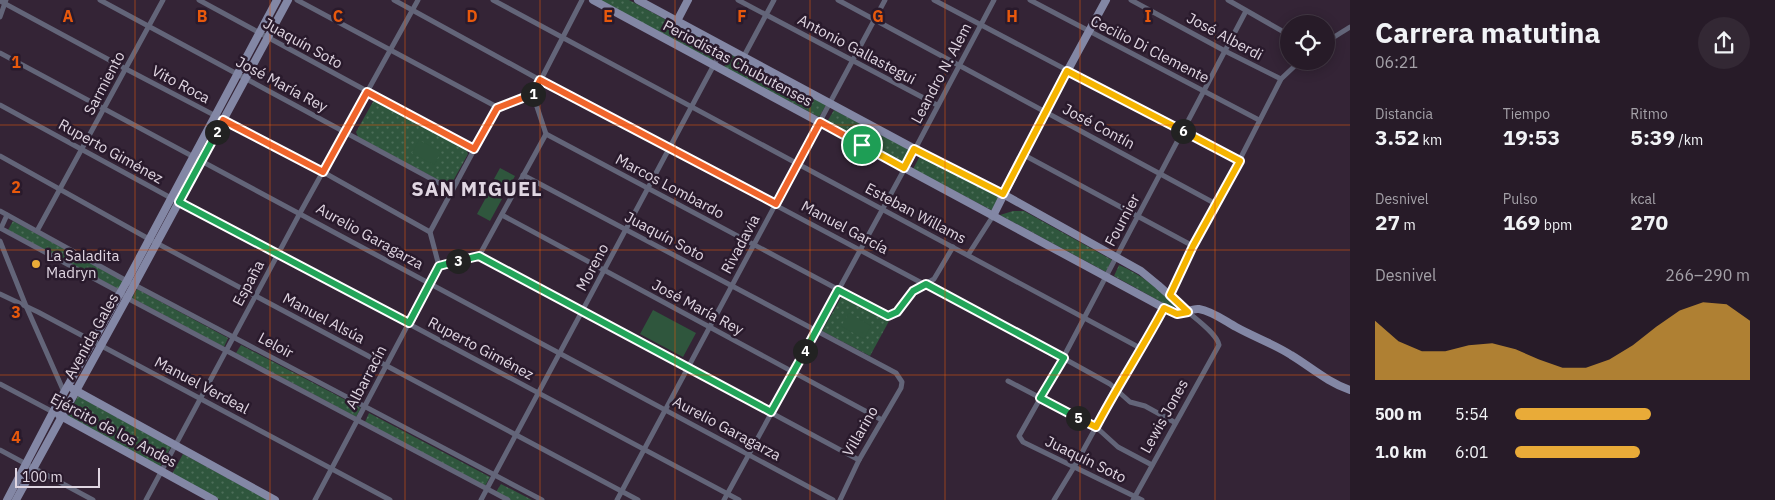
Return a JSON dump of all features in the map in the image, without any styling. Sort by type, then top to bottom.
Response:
[{"type":"street","name":"José María Rey","points":[[100,0],[452,190]]},
{"type":"street","name":"Sarmiento","points":[[37,231],[163,0]]},
{"type":"street","name":"Juaquín Soto","points":[[199,0],[474,149]]},
{"type":"street","name":"Avenida Gales","points":[[197,159],[215,116],[277,0]]},
{"type":"street","name":"Avenida Gales","points":[[16,500],[127,298],[131,283],[197,159],[223,120],[288,0]]},
{"type":"street","points":[[297,0],[497,108]]},
{"type":"street","name":"Manuel García","points":[[394,0],[540,80],[1064,358],[1116,389],[1130,402],[1145,406],[1174,422]]},
{"type":"street","name":"España","points":[[146,500],[300,213],[418,0]]},
{"type":"street","name":"Esteban Willams","points":[[493,0],[1142,349]]},
{"type":"street","points":[[479,256],[546,134],[533,95],[582,0]]},
{"type":"street","name":"Periodistas Chubutenses","points":[[593,0],[1164,308],[1177,314],[1195,309],[1208,312],[1279,348],[1332,382],[1350,390]]},
{"type":"street","name":"Periodistas Chubutenses","points":[[638,0],[914,149],[1003,194],[1141,271],[1214,336],[1219,345]]},
{"type":"street","points":[[677,21],[688,0]]},
{"type":"street","name":"Antonio Gallastegui","points":[[738,0],[937,106]]},
{"type":"street","points":[[744,56],[774,0]]},
{"type":"street","name":"José Contín","points":[[838,0],[1216,204]]},
{"type":"street","name":"Rivadavia","points":[[617,500],[885,0]]},
{"type":"street","points":[[934,0],[1240,161]]},
{"type":"street","name":"Leandro N. Alem","points":[[724,500],[994,0]]},
{"type":"street","name":"Cecilio Di Clemente","points":[[1030,0],[1259,120]]},
{"type":"street","points":[[968,255],[993,216],[1045,112],[1106,0]]},
{"type":"street","name":"José Alberdi","points":[[1131,0],[1281,79]]},
{"type":"street","points":[[1228,0],[1280,30]]},
{"type":"street","points":[[0,17],[4,2]]},
{"type":"street","name":"Vito Roca","points":[[4,2],[126,69],[323,172],[430,232]]},
{"type":"street","name":"Fournier","points":[[1020,440],[1020,432],[1064,358],[1246,11]]},
{"type":"street","points":[[1335,36],[1350,27]]},
{"type":"street","name":"Moreno","points":[[481,500],[724,46]]},
{"type":"street","name":"Aurelio Garagarza","points":[[0,53],[833,500]]},
{"type":"street","points":[[1170,295],[1193,246],[1240,161],[1259,120],[1281,79],[1290,70]]},
{"type":"street","points":[[533,95],[497,108],[474,149],[430,232],[439,266],[479,256],[859,460]]},
{"type":"street","name":"Ruperto Giménez","points":[[0,105],[739,500]]},
{"type":"street","name":"Marcos Lombardo","points":[[546,134],[888,316],[897,312],[913,291],[926,284]]},
{"type":"street","name":"Manuel Alsúa","points":[[0,156],[153,241],[638,500]]},
{"type":"street","points":[[1024,156],[1193,246]]},
{"type":"street","name":"Juaquín Soto","points":[[523,175],[896,373],[899,377]]},
{"type":"street","name":"Leloir","points":[[0,211],[131,283],[542,500]]},
{"type":"street","points":[[1,228],[7,215]]},
{"type":"street","name":"José María Rey","points":[[502,215],[882,420]]},
{"type":"street","name":"Leloir","points":[[1,228],[127,298],[508,500]]},
{"type":"street","points":[[0,241],[26,306],[66,389]]},
{"type":"street","points":[[926,284],[939,274],[953,247]]},
{"type":"street","name":"Albarracín","points":[[315,500],[439,266]]},
{"type":"street","name":"Avenida Gales","points":[[7,500],[93,341],[121,293],[131,283]]},
{"type":"street","name":"Manuel Verdeal","points":[[0,294],[201,398],[390,500]]},
{"type":"street","points":[[1054,500],[1164,308]]},
{"type":"street","name":"Lewis Jones","points":[[1134,498],[1174,422],[1219,345]]},
{"type":"street","name":"Villarino","points":[[840,500],[859,460],[901,388],[902,382],[899,377]]},
{"type":"street","points":[[1008,381],[1096,427],[1118,447],[1152,465]]},
{"type":"street","name":"Ejército de los Andes","points":[[0,384],[214,500]]},
{"type":"street","name":"Ejército de los Andes","points":[[66,389],[76,391],[275,500]]},
{"type":"street","name":"Juaquín Soto","points":[[1020,440],[1134,498],[1142,500]]},
{"type":"street","points":[[0,450],[93,500]]},
{"type":"green space","points":[[598,0],[629,0],[719,48],[712,61]]},
{"type":"green space","points":[[731,54],[826,105],[819,117],[724,67]]},
{"type":"green space","points":[[374,100],[466,149],[468,154],[450,184],[446,184],[358,137],[356,132]]},
{"type":"green space","points":[[834,110],[914,152],[907,165],[827,122]]},
{"type":"green space","points":[[419,140],[441,152],[434,165],[412,153]]},
{"type":"green space","points":[[920,156],[1000,198],[993,211],[913,169]]},
{"type":"green space","points":[[500,168],[515,176],[509,187],[494,179]]},
{"type":"green space","points":[[489,192],[502,199],[490,221],[477,214]]},
{"type":"green space","points":[[1013,211],[1024,211],[1112,260],[1106,272],[1000,215]]},
{"type":"green space","points":[[13,221],[124,281],[120,290],[8,230]]},
{"type":"green space","points":[[1119,265],[1155,287],[1174,304],[1174,309],[1114,276]]},
{"type":"green space","points":[[137,289],[228,338],[224,347],[132,298]]},
{"type":"green space","points":[[842,296],[889,321],[870,356],[822,331]]},
{"type":"green space","points":[[653,310],[696,333],[683,357],[640,334]]},
{"type":"green space","points":[[849,313],[871,326],[864,339],[841,326]]},
{"type":"green space","points":[[241,345],[361,408],[356,417],[236,353]]},
{"type":"green space","points":[[78,396],[171,447],[160,467],[67,417]]},
{"type":"green space","points":[[369,413],[490,477],[485,486],[365,422]]},
{"type":"green space","points":[[183,454],[268,500],[220,500],[172,474]]},
{"type":"green space","points":[[501,484],[532,500],[511,500],[496,492]]},
{"type":"place","name":"La Saladita Madryn","points":[[36,264]]},
{"type":"district","name":"SAN MIGUEL","points":[[477,188]]},
{"type":"route","points":[[1067,71],[1240,161],[1193,246],[1170,295],[1188,312],[1177,314],[1164,308],[1096,427],[1040,398],[1064,358],[926,284],[908,295],[897,312],[892,316],[888,316],[838,290],[771,412],[479,256],[439,266],[409,323],[179,202],[223,120],[323,172],[367,92],[474,149],[497,108],[533,95],[540,80],[776,204],[820,122],[862,145],[904,168],[914,149],[1003,194],[1067,71]]}]
